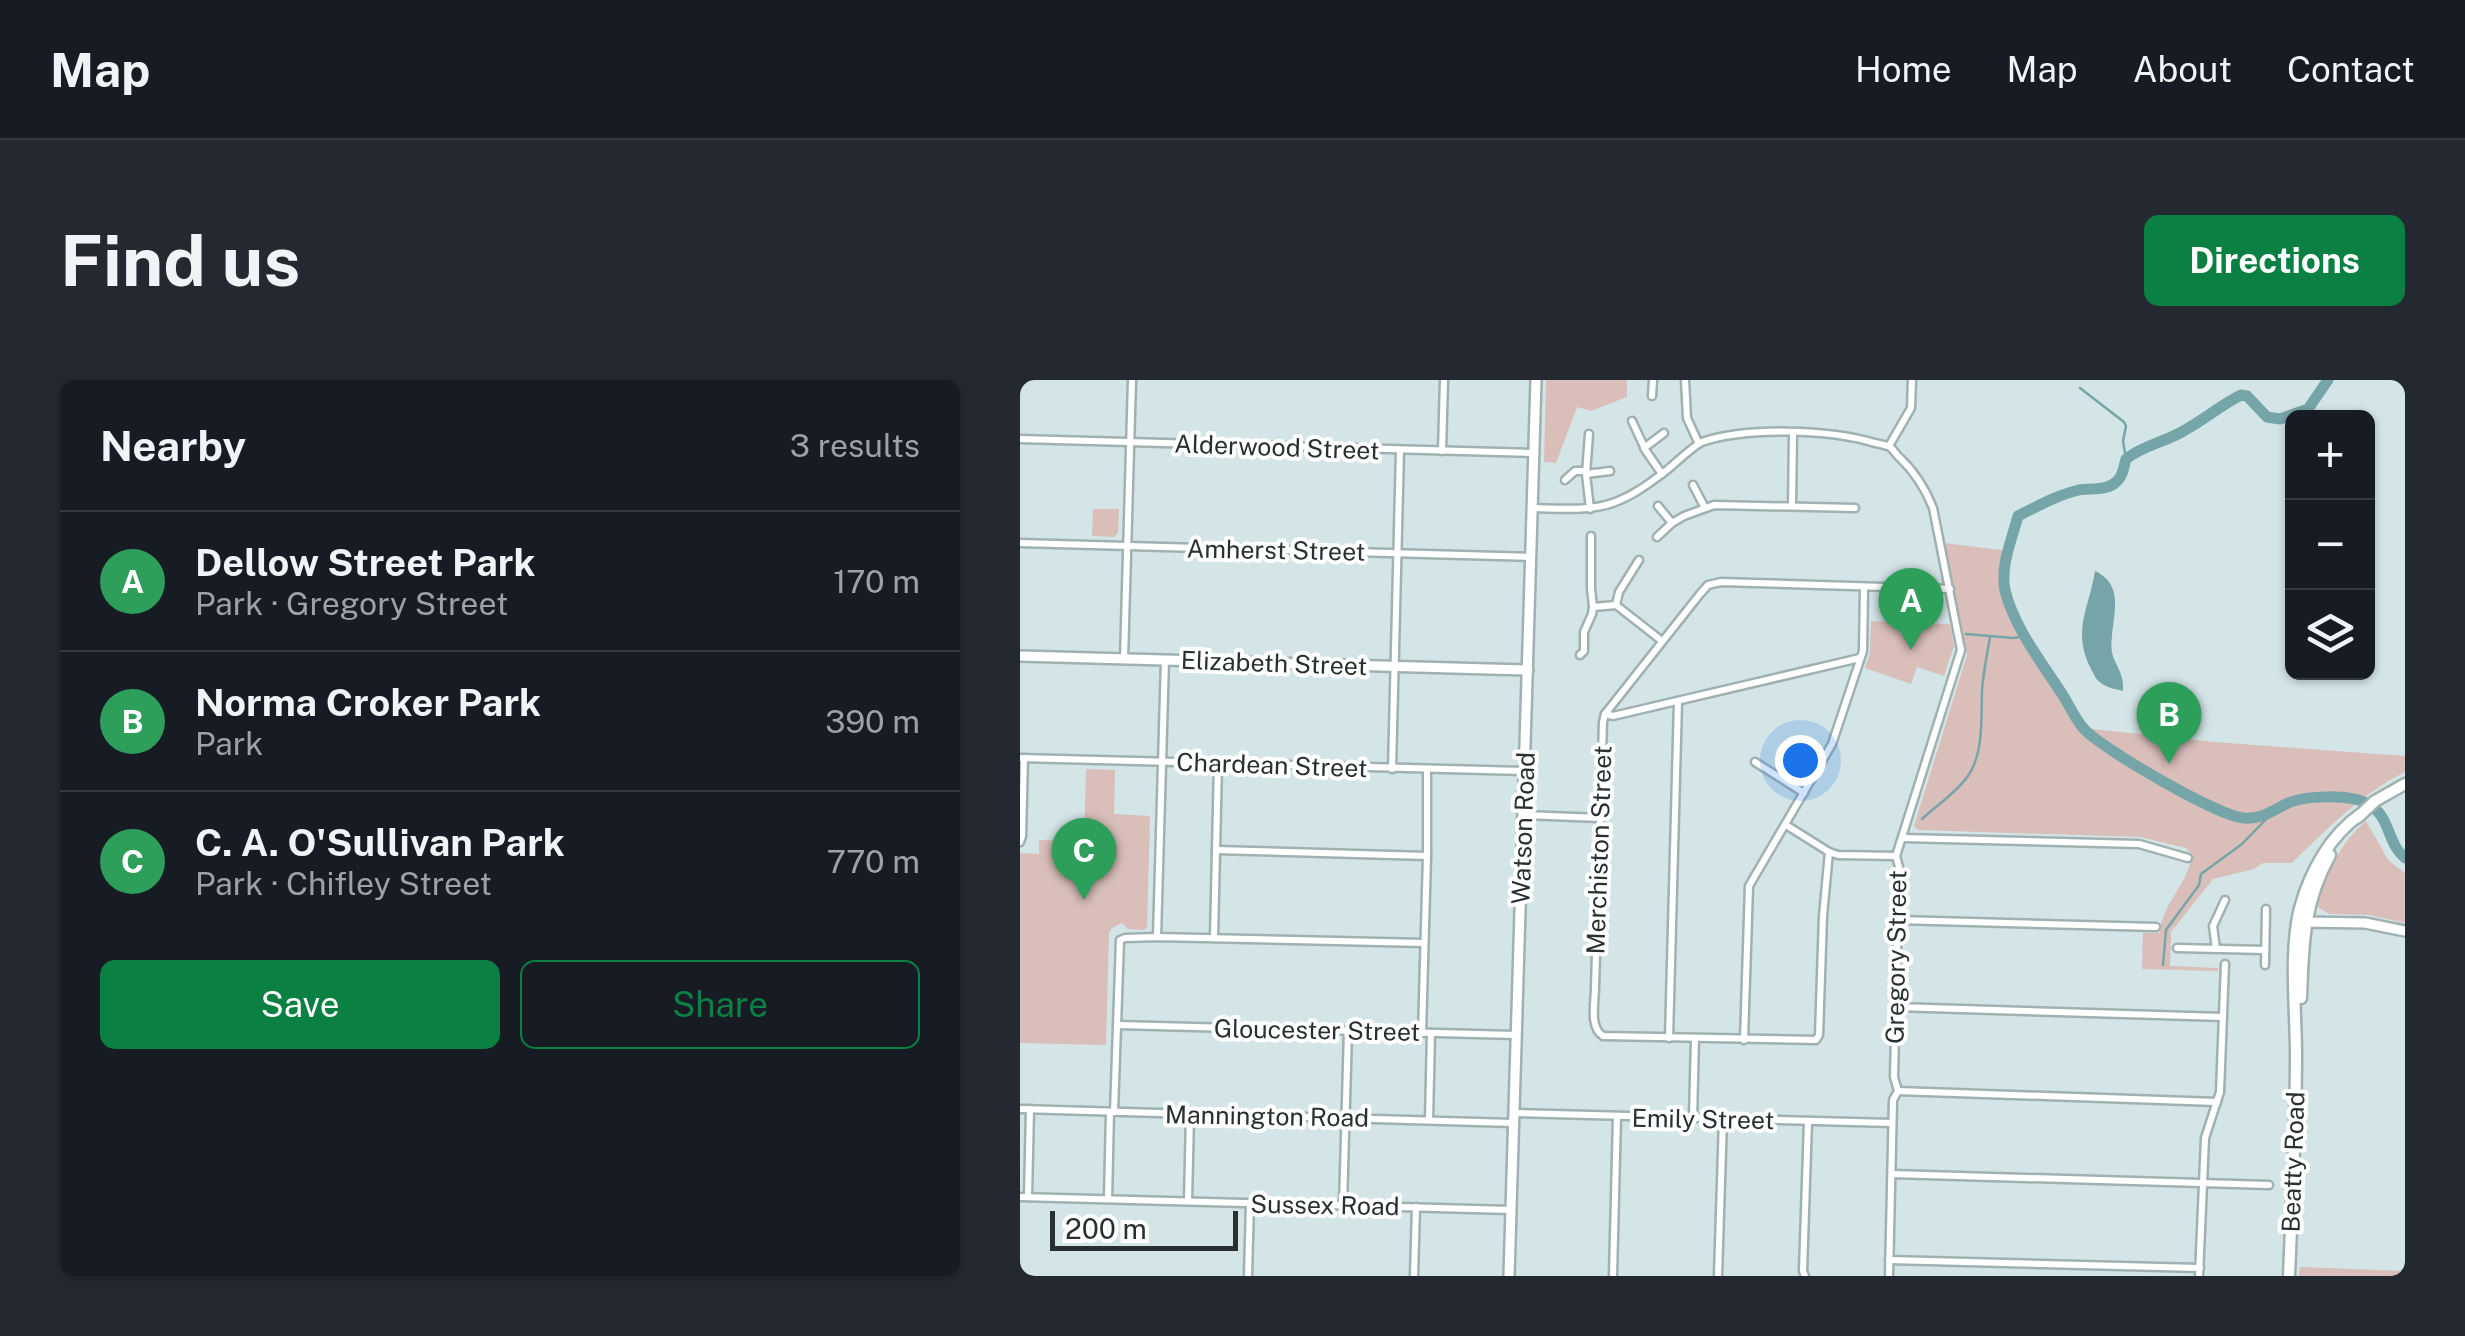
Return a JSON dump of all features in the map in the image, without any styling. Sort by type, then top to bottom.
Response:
[{"type":"main road","name":"Beatty Road","points":[[2290,1276],[2294,997],[2307,886],[2318,862],[2347,823],[2405,784]]},
{"type":"main road","name":"Beatty Road","points":[[2301,922],[2325,865],[2361,814]]},
{"type":"street","points":[[1124,659],[1132,380]]},
{"type":"street","points":[[1442,451],[1444,380]]},
{"type":"street","name":"Watson Road","points":[[1509,1276],[1536,380]]},
{"type":"street","points":[[1652,396],[1653,380]]},
{"type":"street","points":[[1685,380],[1687,418],[1698,442]]},
{"type":"street","points":[[1532,508],[1609,506],[1662,474],[1698,442],[1726,435],[1748,432],[1849,436],[1889,446],[1911,408],[1912,380]]},
{"type":"street","points":[[1632,421],[1662,474]]},
{"type":"street","points":[[1644,448],[1664,433]]},
{"type":"street","points":[[1792,506],[1793,433]]},
{"type":"street","points":[[1589,434],[1586,472],[1590,509]]},
{"type":"street","name":"Alderwood Street","points":[[1020,439],[1534,454]]},
{"type":"street","name":"Gregory Street","points":[[1888,1276],[1893,1100],[1898,1091],[1894,1077],[1899,867],[1896,856],[1962,650],[1928,494],[1889,446]]},
{"type":"street","points":[[1392,769],[1400,450]]},
{"type":"street","points":[[1565,480],[1575,471],[1610,472]]},
{"type":"street","points":[[1693,486],[1706,508]]},
{"type":"street","points":[[1657,537],[1672,523],[1714,505],[1854,508]]},
{"type":"street","points":[[1658,506],[1672,523]]},
{"type":"street","points":[[1580,655],[1593,606],[1592,536]]},
{"type":"street","name":"Amherst Street","points":[[1020,544],[1531,557]]},
{"type":"street","points":[[1616,604],[1639,560]]},
{"type":"street","name":"Merchiston Street","points":[[1669,1038],[1604,1036],[1594,1027],[1605,714],[1708,585],[1721,582],[1950,588]]},
{"type":"street","points":[[1744,1040],[1749,886],[1832,744],[1863,651],[1864,587]]},
{"type":"street","points":[[1593,606],[1616,604],[1662,641]]},
{"type":"street","name":"Elizabeth Street","points":[[1020,656],[1528,670]]},
{"type":"street","points":[[1605,714],[1613,716],[1860,658]]},
{"type":"street","points":[[1158,937],[1165,660]]},
{"type":"street","points":[[1678,700],[1669,1038],[1816,1040],[1829,852]]},
{"type":"street","points":[[1020,842],[1022,758]]},
{"type":"street","name":"Chardean Street","points":[[1022,758],[1524,772]]},
{"type":"street","points":[[1755,762],[1804,793]]},
{"type":"street","points":[[1214,938],[1218,763]]},
{"type":"street","points":[[1422,1032],[1426,770]]},
{"type":"street","points":[[1523,815],[1601,818]]},
{"type":"street","points":[[1786,824],[1838,855],[1896,856]]},
{"type":"street","points":[[1903,838],[2139,844],[2188,858]]},
{"type":"street","points":[[1216,850],[1427,856]]},
{"type":"street","points":[[2311,899],[2312,909],[2324,922]]},
{"type":"street","points":[[2216,949],[2213,926],[2225,900]]},
{"type":"street","points":[[2264,965],[2266,909]]},
{"type":"street","points":[[1898,920],[2156,927]]},
{"type":"street","points":[[2301,922],[2364,923],[2405,931]]},
{"type":"street","points":[[1108,1200],[1120,940],[1158,937],[1424,943]]},
{"type":"street","points":[[2176,948],[2265,950]]},
{"type":"street","points":[[1889,1260],[2200,1272],[2205,1138],[2220,1092],[2225,964]]},
{"type":"street","points":[[1896,1007],[2223,1016]]},
{"type":"street","name":"Gloucester Street","points":[[1117,1025],[1516,1035]]},
{"type":"street","points":[[1343,1206],[1348,1031]]},
{"type":"street","points":[[1429,1120],[1431,1033]]},
{"type":"street","points":[[1693,1118],[1695,1038]]},
{"type":"street","points":[[1898,1091],[2218,1102]]},
{"type":"street","name":"Mannington Road","points":[[1020,1110],[1429,1120],[1514,1118]]},
{"type":"street","points":[[1024,1197],[1030,1110]]},
{"type":"street","points":[[1188,1202],[1190,1115]]},
{"type":"street","points":[[1613,1276],[1617,1116]]},
{"type":"street","name":"Emily Street","points":[[1514,1118],[1617,1116],[1892,1123]]},
{"type":"street","points":[[1718,1276],[1723,1119]]},
{"type":"street","points":[[1805,1276],[1808,1121]]},
{"type":"street","points":[[1892,1174],[2270,1185]]},
{"type":"street","name":"Sussex Road","points":[[1024,1197],[1511,1210]]},
{"type":"street","points":[[1248,1276],[1250,1203]]},
{"type":"street","points":[[1414,1276],[1416,1207]]},
{"type":"shaded area","points":[[1546,380],[1627,380],[1627,397],[1591,411],[1577,407],[1556,463],[1544,462]]},
{"type":"shaded area","points":[[1093,509],[1119,509],[1118,533],[1114,537],[1092,536]]},
{"type":"shaded area","points":[[1944,543],[2009,551],[2004,580],[2010,606],[2039,661],[2084,728],[2405,756],[2405,772],[2359,801],[2292,863],[2263,863],[2213,879],[2171,932],[2170,966],[2218,971],[2142,969],[2143,933],[2160,933],[2165,913],[2190,865],[2192,854],[2186,848],[2140,837],[1918,830],[1914,826],[1967,655]]},
{"type":"shaded area","points":[[1871,621],[1950,624],[1954,646],[1944,676],[1917,667],[1911,684],[1865,668],[1870,654]]},
{"type":"shaded area","points":[[1086,769],[1115,770],[1114,814],[1150,816],[1147,927],[1128,929],[1122,923],[1109,933],[1106,1045],[1020,1043],[1020,853],[1039,854],[1039,840],[1084,841]]},
{"type":"shaded area","points":[[2366,821],[2389,861],[2405,873],[2405,923],[2369,915],[2329,914],[2318,907],[2337,857]]},
{"type":"shaded area","points":[[2300,1267],[2405,1271],[2405,1276],[2299,1276]]},
{"type":"water","points":[[2095,571],[2112,586],[2115,596],[2112,652],[2123,691],[2097,679],[2086,657],[2083,620]]},
{"type":"waterway","points":[[2328,380],[2308,409],[2280,419],[2267,417],[2247,396],[2241,395],[2178,434],[2126,459],[2121,476],[2113,484],[2063,495],[2018,516],[2005,562],[2005,590],[2022,632],[2078,722],[2095,739],[2186,794],[2243,818],[2260,816],[2304,799],[2339,797],[2368,804],[2381,815],[2405,858]]},
{"type":"waterway","points":[[2080,388],[2124,422],[2126,459]]},
{"type":"waterway","points":[[1966,634],[2026,636]]},
{"type":"waterway","points":[[1922,819],[1958,788],[1973,767],[1979,746],[1990,637]]},
{"type":"waterway","points":[[2163,965],[2166,930],[2199,885],[2201,874],[2242,844],[2272,813]]},
{"type":"place","name":"Dellow Street Park","points":[[1911,650]]},
{"type":"place","name":"Norma Croker Park","points":[[2169,764]]},
{"type":"place","name":"C. A. O'Sullivan Park","points":[[1084,900]]}]
